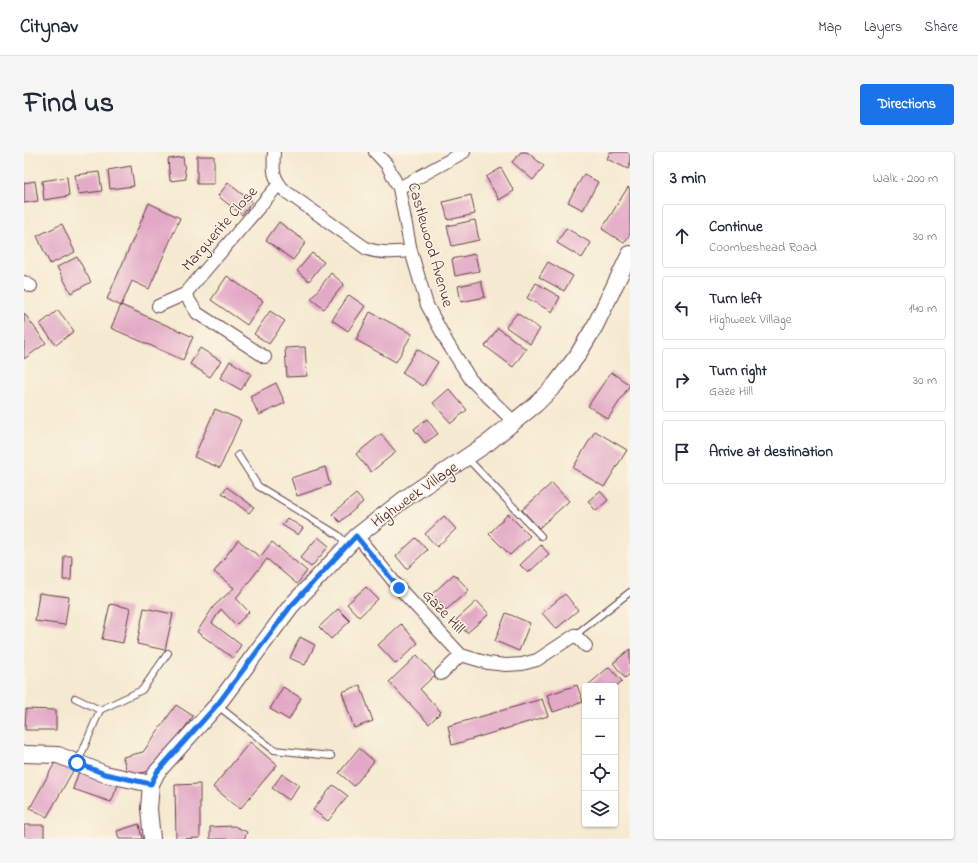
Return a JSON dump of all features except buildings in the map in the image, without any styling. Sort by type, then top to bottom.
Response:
[{"type":"street","points":[[274,152],[273,171],[279,184],[285,191],[367,249],[377,252],[390,253],[412,251]]},
{"type":"street","name":"Castlewood Avenue","points":[[375,152],[387,165],[399,188],[412,251],[427,305],[448,344],[471,380],[514,422]]},
{"type":"street","points":[[399,188],[464,152]]},
{"type":"street","name":"Marguerite Close","points":[[158,306],[185,294],[279,184]]},
{"type":"street","name":"Highweek Village","points":[[152,839],[149,809],[151,784],[157,772],[217,705],[291,606],[352,540],[403,500],[490,442],[536,404],[555,385],[577,356],[595,326],[630,254]]},
{"type":"street","name":"Marguerite Close","points":[[185,294],[197,313],[265,357]]},
{"type":"street","name":"Gaze Hill","points":[[352,540],[461,655],[488,663],[506,665],[522,664],[538,660],[575,635]]},
{"type":"street","points":[[575,635],[586,646]]},
{"type":"street","name":"Gaze Hill","points":[[440,674],[461,655]]},
{"type":"street","points":[[24,754],[58,755],[105,774],[151,784]]},
{"type":"lane","points":[[238,455],[258,486],[338,535],[352,540]]},
{"type":"lane","points":[[468,458],[541,536]]},
{"type":"lane","points":[[575,635],[630,592]]},
{"type":"lane","points":[[77,763],[100,710],[142,690],[168,653]]},
{"type":"lane","points":[[74,698],[100,710]]},
{"type":"lane","points":[[217,705],[274,750],[331,756]]},
{"type":"route","points":[[77,763],[105,774],[151,784],[157,772],[217,705],[291,606],[356,536],[399,588]]}]
